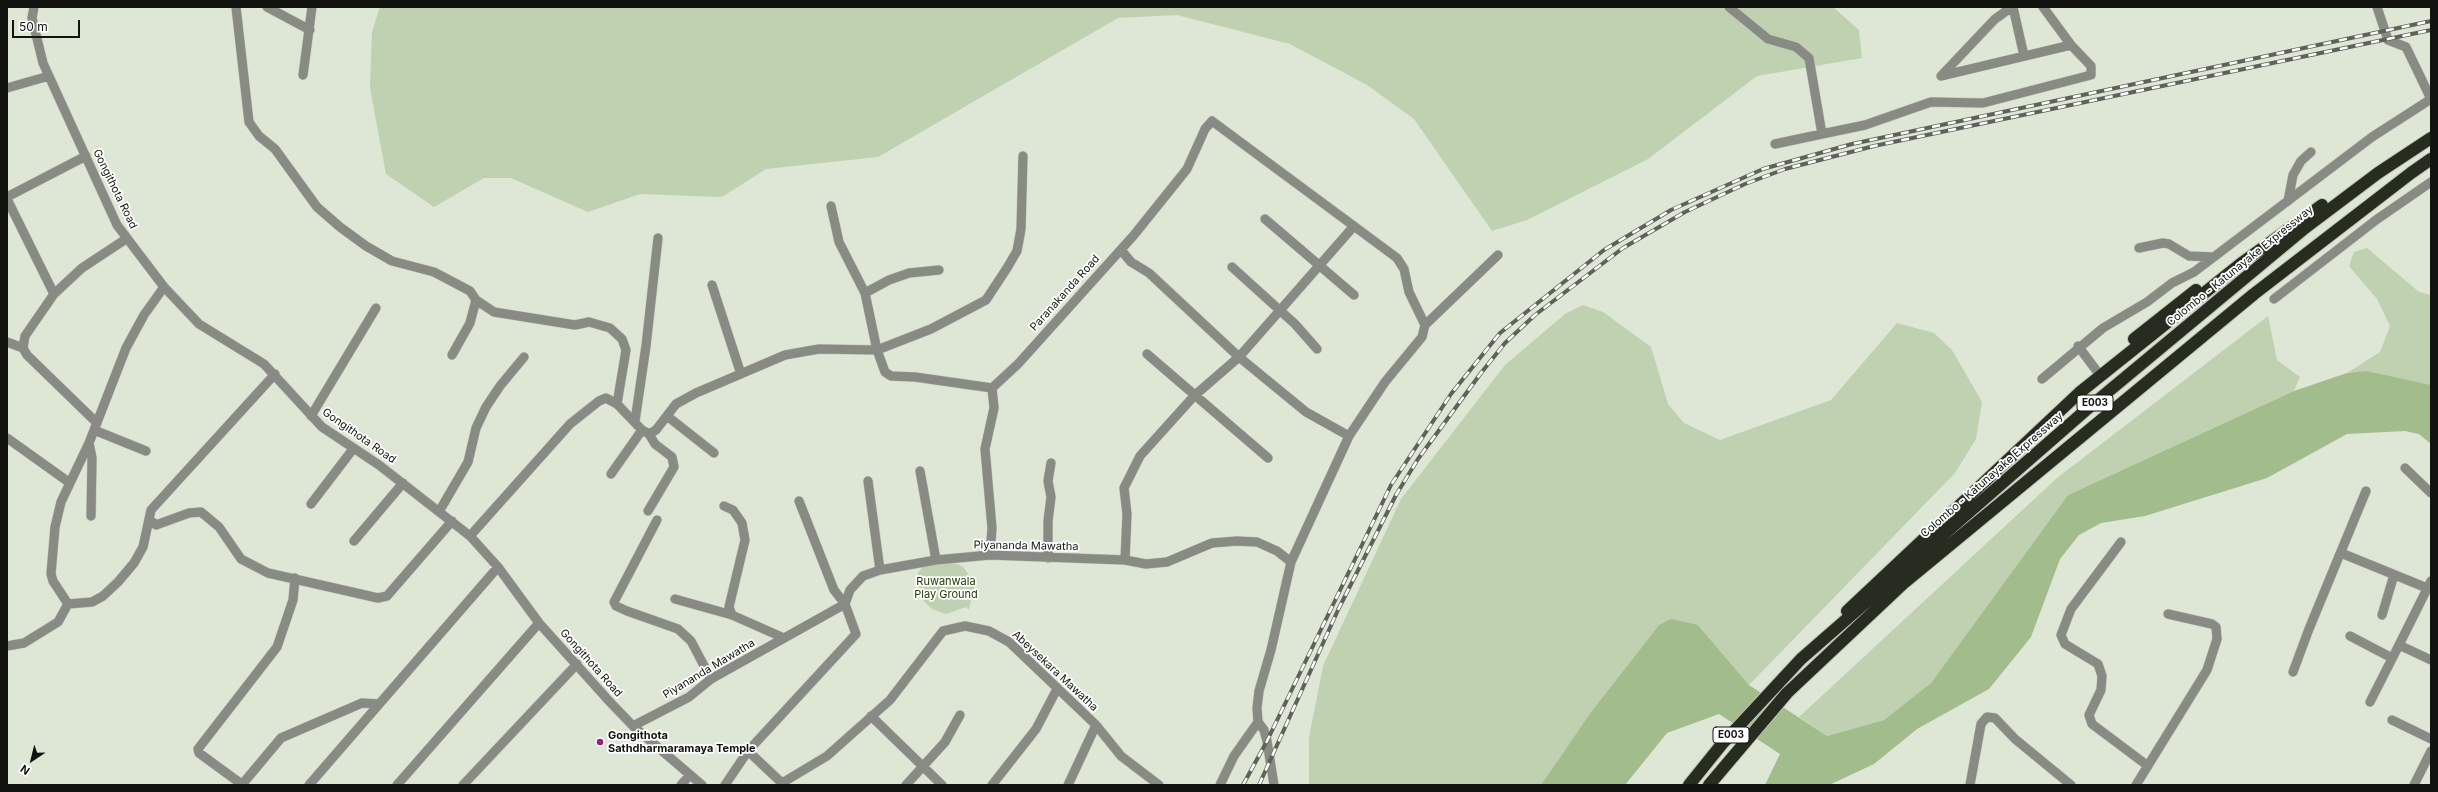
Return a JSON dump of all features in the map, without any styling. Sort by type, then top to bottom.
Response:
[{"type":"highway","name":"Colombo - Katunayake Expressway","points":[[1690,785],[1722,744],[1801,659],[2086,410],[2305,228],[2385,168],[2431,138]]},
{"type":"highway","name":"E003","points":[[1709,785],[1787,693],[1905,582],[2254,294],[2411,173],[2431,160]]},
{"type":"highway","points":[[1832,629],[1938,513],[2096,370],[2179,302],[2240,257],[2385,168]]},
{"type":"highway","points":[[1801,659],[1832,629],[2085,400],[2286,238],[2351,193]]},
{"type":"highway","points":[[1867,591],[2079,393],[2244,262],[2303,218]]},
{"type":"street","name":"Gongithota Road","points":[[34,7],[32,18],[43,63],[86,156],[126,239],[164,287],[199,324],[264,364],[275,374],[311,416],[352,449],[440,510],[470,536],[498,567],[539,624],[633,726],[702,785]]},
{"type":"street","points":[[236,7],[249,122],[259,136],[275,149],[317,207],[366,246],[392,261],[434,272],[470,291],[476,300],[494,312],[575,325],[589,322],[610,328],[622,339],[626,350],[617,404]]},
{"type":"street","points":[[267,7],[310,30]]},
{"type":"street","points":[[303,75],[312,7]]},
{"type":"street","points":[[1729,7],[1768,39],[1796,47],[1809,58],[1822,134]]},
{"type":"street","points":[[2024,56],[2013,7],[1995,19],[1941,76],[2071,45]]},
{"type":"street","points":[[1775,144],[1865,125],[1931,102],[1983,103],[2091,75],[2090,66],[2071,45],[2043,7]]},
{"type":"street","points":[[2042,379],[2078,346],[2103,328],[2147,302],[2172,283],[2194,272],[2372,137],[2431,99],[2406,47],[2388,40],[2377,7]]},
{"type":"street","points":[[7,88],[49,76]]},
{"type":"street","name":"Paranakanda Road","points":[[992,388],[1018,364],[1120,250],[1187,169],[1205,129],[1212,121],[1354,226]]},
{"type":"street","points":[[2288,201],[2289,188],[2293,175],[2301,161],[2311,152]]},
{"type":"street","points":[[54,294],[7,198],[86,156]]},
{"type":"street","points":[[611,474],[645,432],[656,430],[676,404],[696,393],[785,355],[819,349],[877,350],[931,329],[986,300],[1017,251],[1021,229],[1023,156]]},
{"type":"street","points":[[2274,299],[2376,220],[2431,182]]},
{"type":"street","points":[[830,206],[839,242],[866,293],[877,350],[885,372],[891,376],[915,377],[992,388],[994,408],[984,449],[992,528],[990,555]]},
{"type":"street","points":[[1265,219],[1318,267],[1354,295]]},
{"type":"street","points":[[1125,560],[1127,514],[1124,488],[1140,456],[1194,396],[1239,357],[1354,226],[1397,258],[1404,269],[1409,292],[1425,325]]},
{"type":"street","points":[[635,421],[646,346],[658,238]]},
{"type":"street","points":[[126,239],[82,268],[54,294],[25,336],[24,348],[27,355],[95,427],[146,451]]},
{"type":"street","points":[[2139,248],[2163,243],[2170,244],[2189,256],[2213,257]]},
{"type":"street","points":[[1120,250],[1131,262],[1149,273],[1239,357],[1306,412],[1349,436]]},
{"type":"street","points":[[1274,785],[1267,741],[1264,730],[1258,722],[1257,708],[1259,691],[1271,650],[1291,562],[1349,436],[1385,382],[1422,337],[1425,325],[1498,255]]},
{"type":"street","points":[[1232,267],[1278,311],[1295,324],[1317,349]]},
{"type":"street","points":[[866,293],[889,280],[909,273],[939,270]]},
{"type":"street","points":[[712,285],[741,374]]},
{"type":"street","points":[[68,604],[53,581],[51,574],[55,527],[61,502],[89,443],[126,348],[144,315],[164,287]]},
{"type":"street","points":[[452,355],[470,323],[476,300]]},
{"type":"street","points":[[311,416],[376,308]]},
{"type":"street","points":[[7,342],[24,348]]},
{"type":"street","points":[[2078,346],[2096,370]]},
{"type":"street","points":[[1147,354],[1194,396],[1268,458]]},
{"type":"street","points":[[440,510],[468,462],[476,428],[486,407],[500,386],[524,357]]},
{"type":"street","points":[[68,604],[92,602],[103,596],[118,582],[134,563],[143,547],[151,510],[163,494],[275,374]]},
{"type":"street","points":[[470,536],[570,424],[599,401],[606,398],[617,404],[635,421],[655,444],[672,457],[674,467],[648,511]]},
{"type":"street","points":[[667,416],[714,453]]},
{"type":"street","points":[[7,438],[70,483]]},
{"type":"street","points":[[89,443],[92,458],[90,516]]},
{"type":"street","points":[[311,504],[352,449]]},
{"type":"street","points":[[1048,558],[1048,521],[1051,496],[1048,481],[1051,463]]},
{"type":"street","points":[[2404,468],[2431,493]]},
{"type":"street","points":[[920,470],[936,560]]},
{"type":"street","points":[[868,480],[880,570]]},
{"type":"street","points":[[354,541],[403,483]]},
{"type":"street","points":[[2293,672],[2309,629],[2366,491]]},
{"type":"street","points":[[725,785],[748,750],[856,634],[844,604],[834,590],[799,501]]},
{"type":"street","points":[[724,506],[733,510],[742,523],[745,540],[729,607],[732,615]]},
{"type":"street","points":[[150,520],[156,525],[189,513],[201,512],[219,527],[241,559],[268,573],[378,598],[387,596],[452,521]]},
{"type":"street","points":[[657,520],[614,602],[616,606],[627,611],[678,629],[691,641],[711,680]]},
{"type":"street","name":"Piyananda Mawatha","points":[[633,726],[689,697],[711,680],[844,604],[850,590],[863,576],[880,570],[936,560],[990,555],[1125,560],[1146,564],[1168,562],[1212,543],[1237,541],[1257,542],[1277,551],[1291,562]]},
{"type":"street","points":[[2121,542],[2071,609],[2061,635],[2065,644],[2098,664],[2102,676],[2101,690],[2089,715],[2092,724],[2148,766]]},
{"type":"street","points":[[2341,553],[2394,575],[2429,584],[2370,702]]},
{"type":"street","points":[[309,785],[498,567]]},
{"type":"street","points":[[2382,615],[2394,575]]},
{"type":"street","points":[[295,578],[293,600],[277,647],[198,749],[199,753],[240,783],[245,781],[281,738],[362,703],[379,704]]},
{"type":"street","points":[[675,599],[732,615],[784,638]]},
{"type":"street","points":[[7,646],[24,643],[58,622],[68,604]]},
{"type":"street","points":[[2136,785],[2207,670],[2217,639],[2216,627],[2212,624],[2168,614]]},
{"type":"street","points":[[397,785],[539,624]]},
{"type":"street","name":"Abeysekara Mawatha","points":[[783,784],[827,756],[890,700],[943,631],[965,626],[989,630],[1009,642],[1096,725],[1121,756],[1159,785]]},
{"type":"street","points":[[2350,636],[2392,658]]},
{"type":"street","points":[[2398,645],[2431,660]]},
{"type":"street","points":[[463,785],[577,664]]},
{"type":"street","points":[[992,785],[1036,729],[1057,689]]},
{"type":"street","points":[[906,785],[944,742],[960,714]]},
{"type":"street","points":[[871,716],[942,785]]},
{"type":"street","points":[[1970,785],[1981,724],[1987,717],[1995,718],[2016,739],[2071,785]]},
{"type":"street","points":[[2392,720],[2431,739]]},
{"type":"street","points":[[1220,785],[1234,756],[1258,722]]},
{"type":"street","points":[[1068,785],[1096,725]]},
{"type":"street","points":[[748,750],[783,784]]},
{"type":"street","points":[[2414,785],[2431,751]]},
{"type":"street","points":[[681,785],[690,775]]},
{"type":"green space","points":[[380,7],[1833,7],[1859,30],[1862,58],[1757,76],[1648,159],[1527,220],[1492,231],[1414,119],[1367,85],[1290,44],[1177,15],[1118,18],[878,157],[766,169],[722,197],[640,194],[588,212],[511,178],[484,178],[434,207],[386,174],[370,88],[372,32]]},
{"type":"green space","points":[[2367,248],[2419,292],[2431,295],[2431,385],[2366,372],[2347,373],[2380,352],[2390,326],[2377,299],[2349,266],[2354,252]]},
{"type":"green space","points":[[1583,305],[1603,312],[1651,347],[1668,404],[1684,423],[1720,440],[1831,400],[1897,323],[1934,333],[1952,350],[1982,402],[1976,439],[1955,473],[1749,685],[1698,625],[1659,625],[1591,712],[1541,785],[1309,785],[1309,738],[1323,666],[1401,499],[1505,365],[1565,314]]},
{"type":"green space","points":[[2268,316],[2277,360],[2300,377],[2294,391],[2068,495],[1931,683],[1884,720],[1827,736],[1799,717],[2057,478]]},
{"type":"green space","name":"Ruwanwala Play Ground","points":[[933,563],[958,564],[963,567],[975,583],[969,610],[966,607],[946,614],[932,609],[919,596],[918,573],[923,566]]},
{"type":"shaded area","points":[[2366,371],[2431,385],[2431,444],[2419,434],[2405,431],[2347,434],[2267,478],[2145,516],[2101,523],[2079,535],[2060,559],[2031,637],[1989,689],[1917,729],[1874,764],[1829,785],[1765,785],[1780,754],[1719,714],[1667,733],[1625,785],[1541,785],[1591,712],[1659,625],[1671,619],[1698,625],[1749,685],[1827,736],[1884,720],[1931,683],[2068,495],[2294,391],[2347,373]]},
{"type":"railway","points":[[1243,785],[1267,741],[1391,485],[1451,394],[1500,333],[1604,250],[1671,210],[1763,169],[1852,144],[2431,21]]},
{"type":"railway","points":[[1259,785],[1338,610],[1396,495],[1418,459],[1505,343],[1535,315],[1623,248],[1685,212],[1745,184],[1785,169],[1874,146],[2431,30]]},
{"type":"place","name":"Gongithota Sathdharmaramaya Temple","points":[[600,742]]}]
